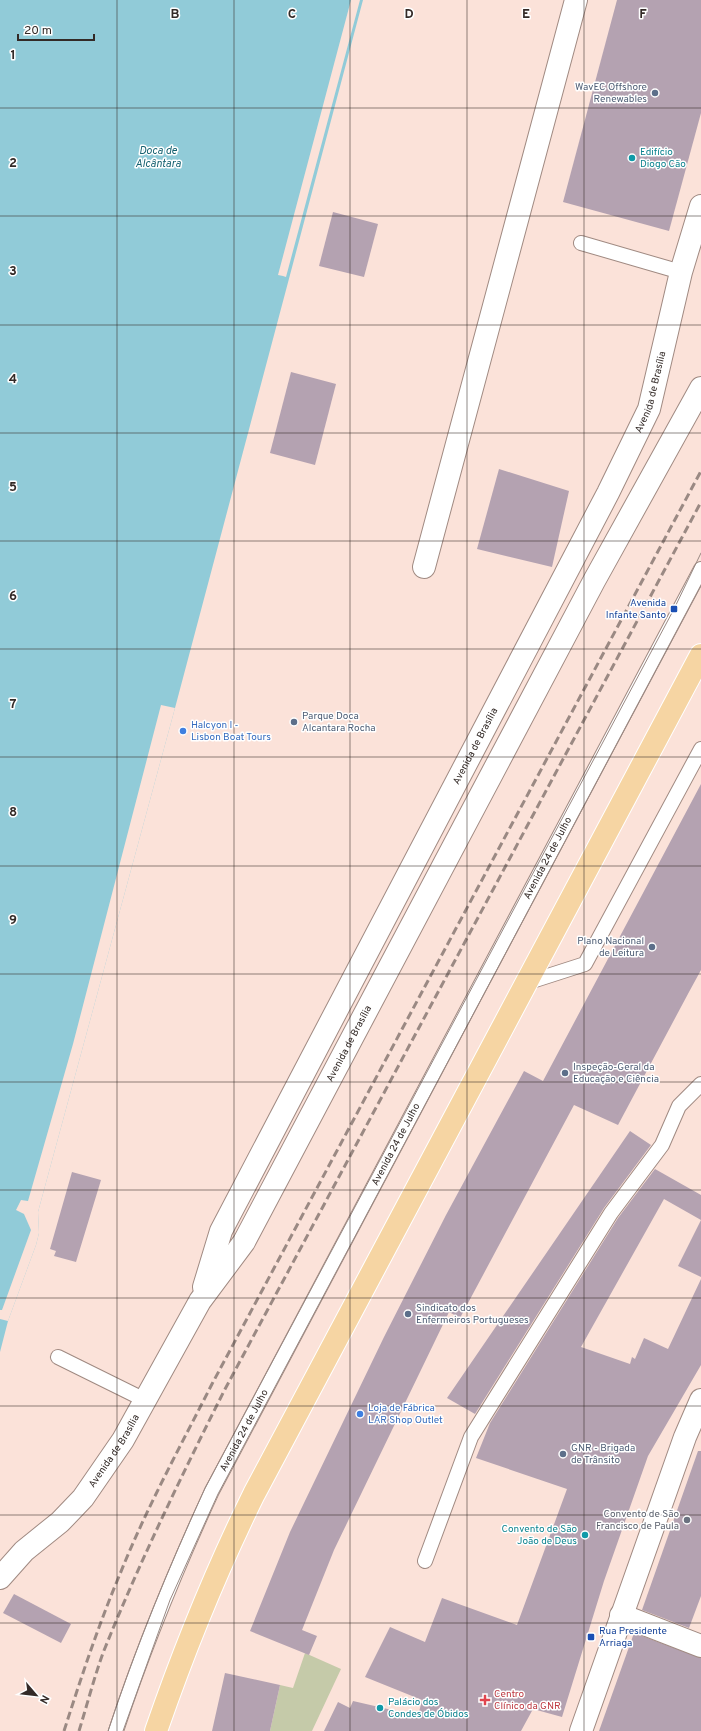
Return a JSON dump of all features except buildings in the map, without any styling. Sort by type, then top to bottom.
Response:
[{"type":"main road","points":[[156,1731],[192,1631],[244,1514],[701,655]]},
{"type":"street","points":[[424,567],[576,0]]},
{"type":"street","name":"Avenida de Brasília","points":[[200,1301],[221,1231],[569,567],[649,409],[681,272],[700,213]]},
{"type":"street","name":"Avenida de Brasília","points":[[0,1578],[24,1551],[60,1522],[83,1498],[123,1440],[200,1301],[244,1242],[594,581],[701,388]]},
{"type":"street","points":[[569,567],[594,581]]},
{"type":"street","points":[[380,926],[404,938]]},
{"type":"street","points":[[270,1136],[293,1149]]},
{"type":"street","points":[[581,1731],[685,1438],[701,1400]]},
{"type":"street","points":[[622,1615],[701,1646]]},
{"type":"lane","points":[[581,243],[681,272]]},
{"type":"lane","name":"Avenida 24 de Julho","points":[[116,1731],[131,1684],[164,1598],[212,1491],[701,569]]},
{"type":"lane","points":[[526,983],[586,964],[701,749]]},
{"type":"lane","points":[[425,1561],[471,1437],[611,1213],[662,1145],[679,1106],[701,1084]]},
{"type":"lane","points":[[58,1357],[145,1400]]},
{"type":"green space","points":[[305,1653],[341,1669],[312,1731],[270,1731],[280,1685],[293,1688]]},
{"type":"water","name":"Doca de Alcântara","points":[[0,0],[363,0],[175,708],[38,1212],[39,1233],[36,1245],[8,1321],[0,1352]]},
{"type":"pier","points":[[351,0],[360,0],[286,277],[278,275]]},
{"type":"pier","points":[[161,705],[175,708],[38,1212],[39,1233],[36,1245],[8,1321],[0,1319],[0,1310],[2,1310],[31,1230],[24,1214],[16,1210],[21,1200],[28,1201],[73,1044]]},
{"type":"tram line","points":[[108,1731],[129,1669],[153,1608],[205,1488],[674,609],[701,553]]},
{"type":"tram line","points":[[123,1731],[170,1600],[218,1494],[701,586]]},
{"type":"railway","points":[[64,1731],[104,1613],[130,1550],[164,1478],[212,1384],[701,471]]},
{"type":"railway","points":[[79,1731],[103,1653],[131,1586],[161,1520],[224,1391],[701,502]]},
{"type":"place","name":"WavEC Offshore Renewables","points":[[655,93]]},
{"type":"place","name":"Edifício Diogo Cão","points":[[632,158]]},
{"type":"place","name":"Avenida Infante Santo","points":[[674,609]]},
{"type":"place","name":"Parque Doca Alcantara Rocha","points":[[294,722]]},
{"type":"place","name":"Halcyon I - Lisbon Boat Tours","points":[[183,731]]},
{"type":"place","name":"Plano Nacional de Leitura","points":[[652,947]]},
{"type":"place","name":"Inspeção-Geral da Educação e Ciência","points":[[565,1073]]},
{"type":"place","name":"Sindicato dos Enfermeiros Portugueses","points":[[408,1314]]},
{"type":"place","name":"Loja de Fábrica LAR Shop Outlet","points":[[360,1414]]},
{"type":"place","name":"GNR - Brigada de Trânsito","points":[[563,1454]]},
{"type":"place","name":"Convento de São Francisco de Paula","points":[[687,1520]]},
{"type":"place","name":"Convento de São João de Deus","points":[[585,1535]]},
{"type":"place","name":"Rua Presidente Arriaga","points":[[591,1637]]},
{"type":"place","name":"Centro Clínico da GNR","points":[[485,1700]]},
{"type":"place","name":"Palácio dos Condes de Óbidos","points":[[380,1708]]}]
